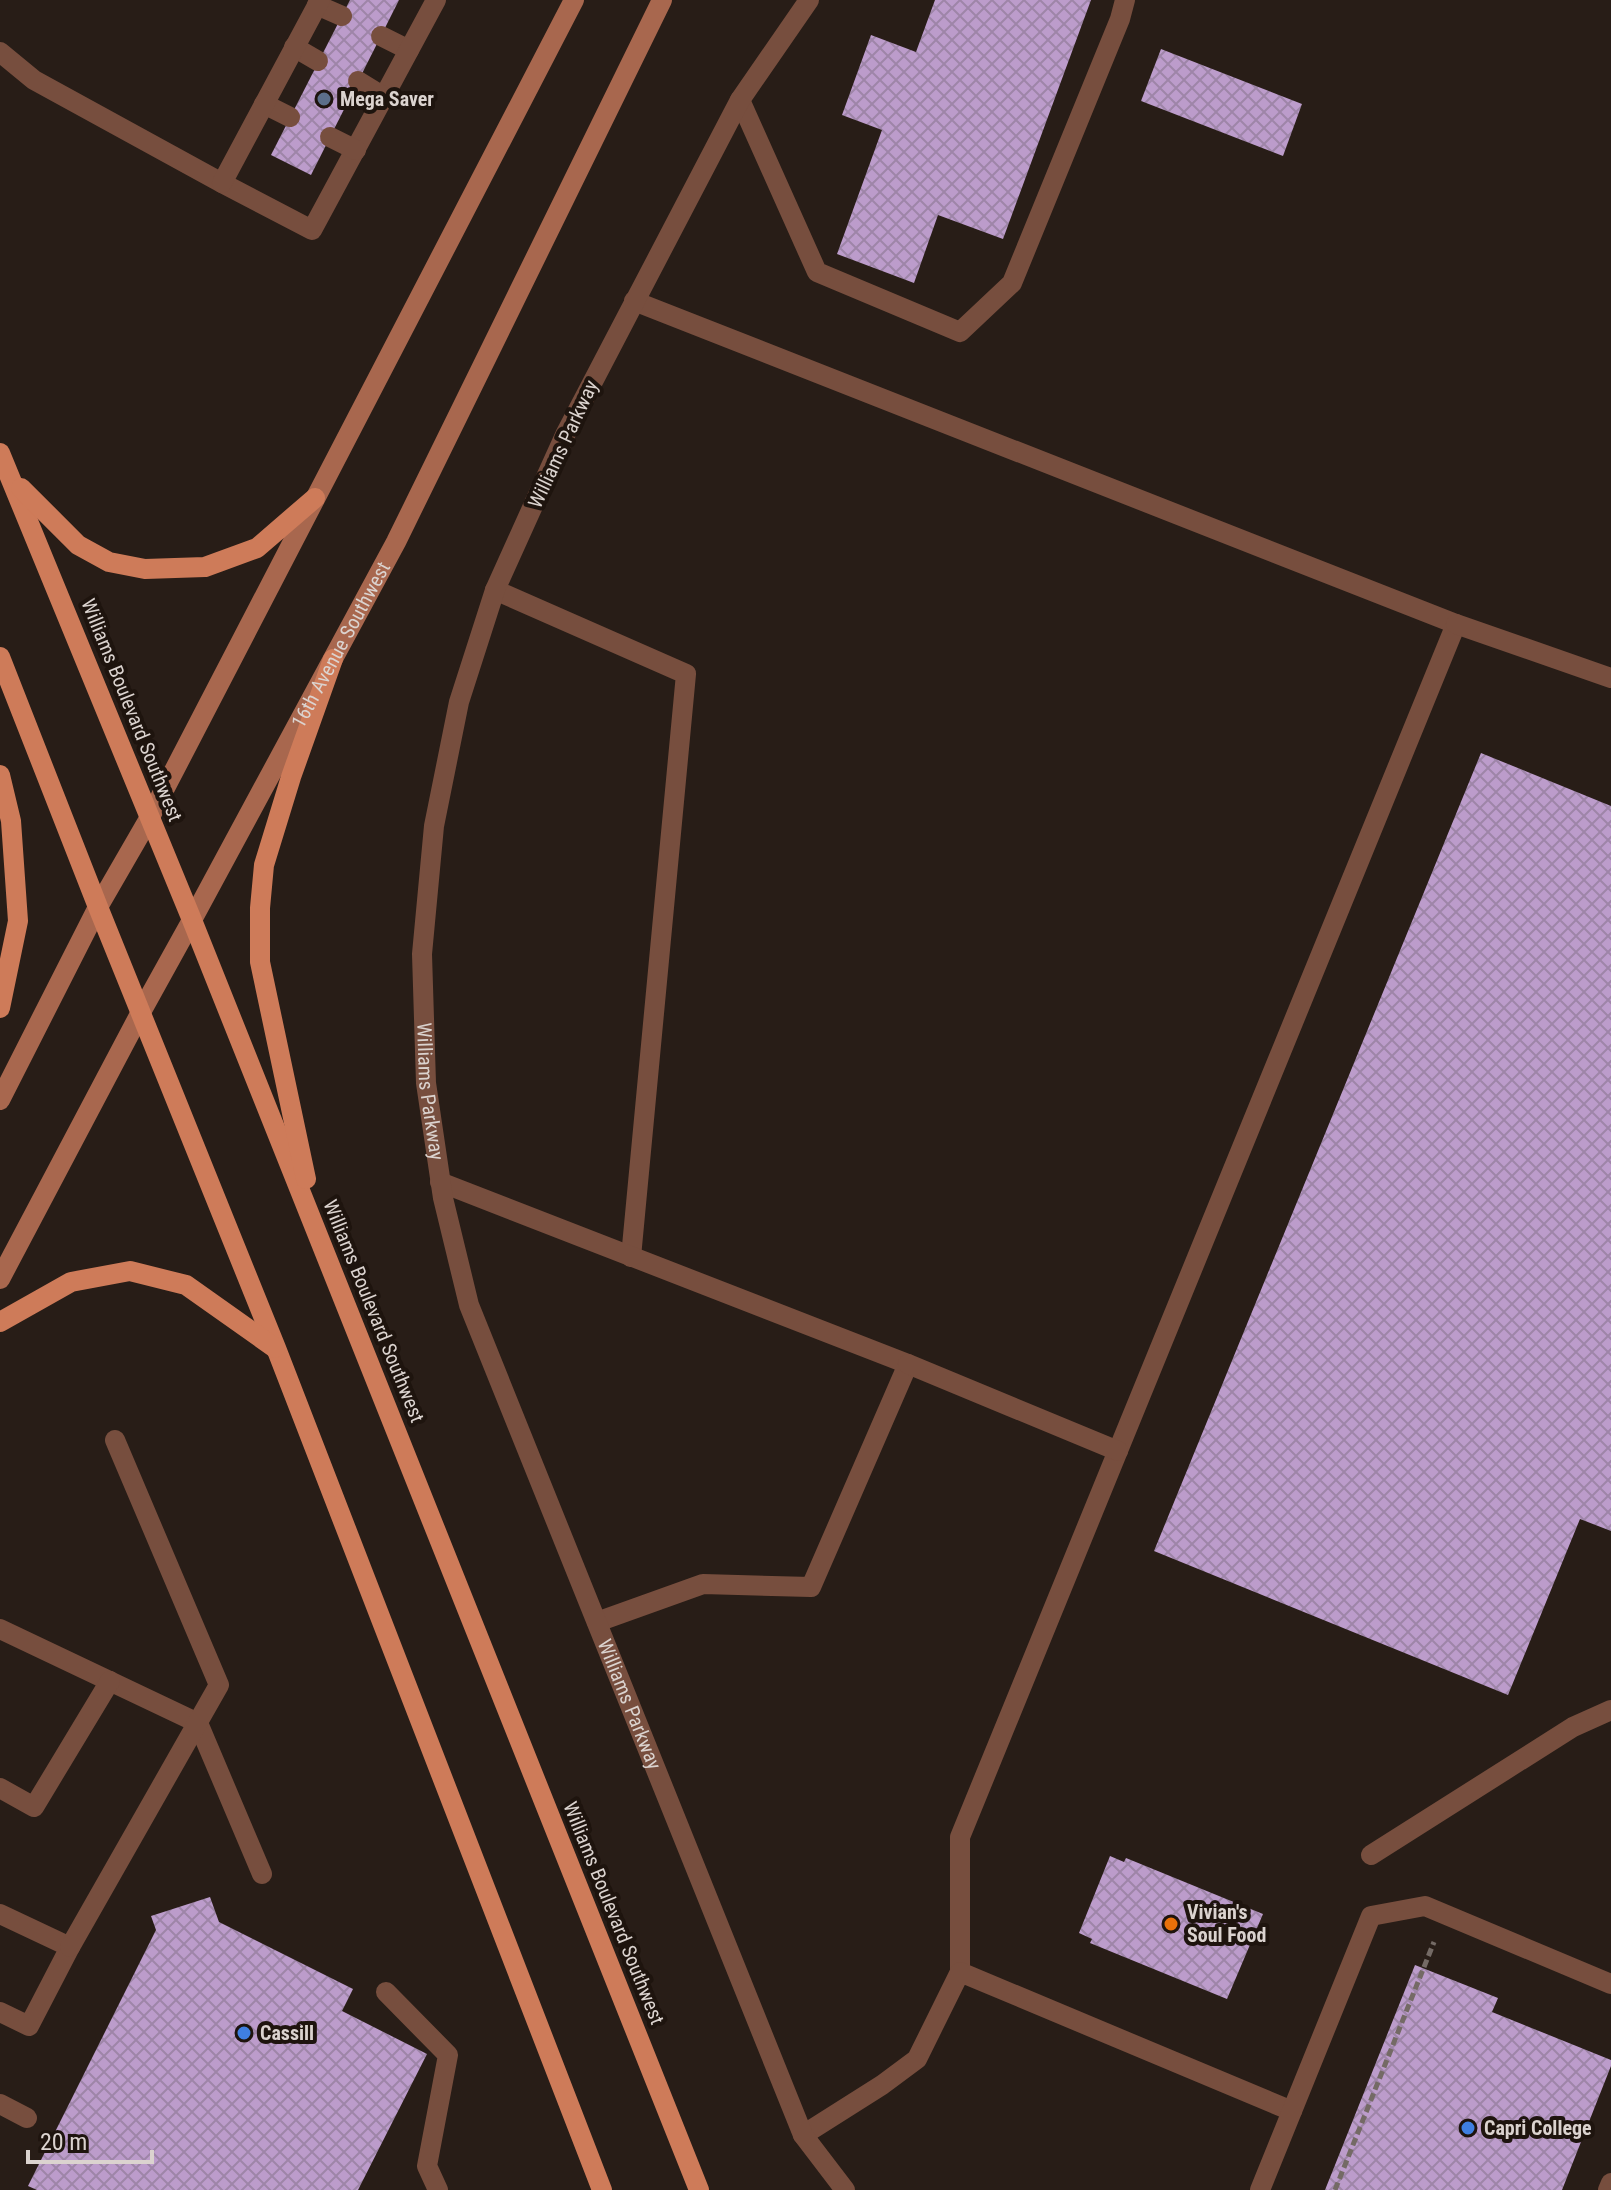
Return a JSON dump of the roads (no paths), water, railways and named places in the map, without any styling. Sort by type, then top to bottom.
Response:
[{"type":"main road","points":[[0,1100],[98,907],[150,817],[574,0]]},
{"type":"main road","name":"16th Avenue Southwest","points":[[0,1279],[396,542],[662,0]]},
{"type":"main road","name":"Williams Boulevard Southwest","points":[[0,453],[192,920],[699,2190]]},
{"type":"main road","points":[[13,481],[78,545],[109,562],[145,569],[205,567],[257,548],[315,498]]},
{"type":"main road","points":[[0,657],[276,1348],[602,2190]]},
{"type":"main road","points":[[319,1238],[260,962],[260,908],[264,865],[333,659]]},
{"type":"main road","points":[[0,775],[11,821],[18,921],[0,1008]]},
{"type":"main road","points":[[0,1322],[71,1282],[130,1271],[186,1285],[276,1348]]},
{"type":"street","name":"Williams Parkway","points":[[809,0],[740,100],[565,435],[495,590],[459,702],[434,826],[422,954],[426,1083],[440,1182],[469,1305],[803,2135],[845,2190]]},
{"type":"street","points":[[740,100],[817,272],[960,332],[1012,283],[1120,19],[1125,0]]},
{"type":"street","points":[[0,52],[34,80],[312,230],[432,1]]},
{"type":"street","points":[[222,183],[318,2],[342,16]]},
{"type":"street","points":[[381,36],[409,50]]},
{"type":"street","points":[[294,47],[318,61]]},
{"type":"street","points":[[358,81],[384,97]]},
{"type":"street","points":[[264,104],[290,117]]},
{"type":"street","points":[[330,137],[356,150]]},
{"type":"street","points":[[634,301],[1456,624],[1611,678]]},
{"type":"street","points":[[495,590],[686,674],[631,1257]]},
{"type":"street","points":[[803,2135],[917,2059],[960,1972],[960,1837],[1456,624]]},
{"type":"street","points":[[440,1182],[908,1364],[1118,1451]]},
{"type":"street","points":[[597,1622],[703,1584],[811,1587],[908,1364]]},
{"type":"street","points":[[0,2012],[29,2026],[70,1947],[219,1685],[115,1440]]},
{"type":"street","points":[[0,1629],[198,1723],[262,1874]]},
{"type":"street","points":[[0,1788],[34,1807],[110,1681]]},
{"type":"street","points":[[1371,1855],[1573,1727],[1611,1710]]},
{"type":"street","points":[[1260,2190],[1371,1916],[1425,1906],[1611,1984]]},
{"type":"street","points":[[0,1914],[70,1947]]},
{"type":"street","points":[[960,1972],[1292,2111]]},
{"type":"street","points":[[386,1992],[448,2055],[427,2166],[438,2190]]},
{"type":"street","points":[[0,2104],[27,2118]]},
{"type":"street","points":[[1608,2190],[1611,2183]]},
{"type":"place","name":"Mega Saver","points":[[324,99]]},
{"type":"place","name":"Vivian's Soul Food","points":[[1171,1924]]},
{"type":"place","name":"Cassill","points":[[244,2033]]},
{"type":"place","name":"Capri College","points":[[1468,2128]]}]
